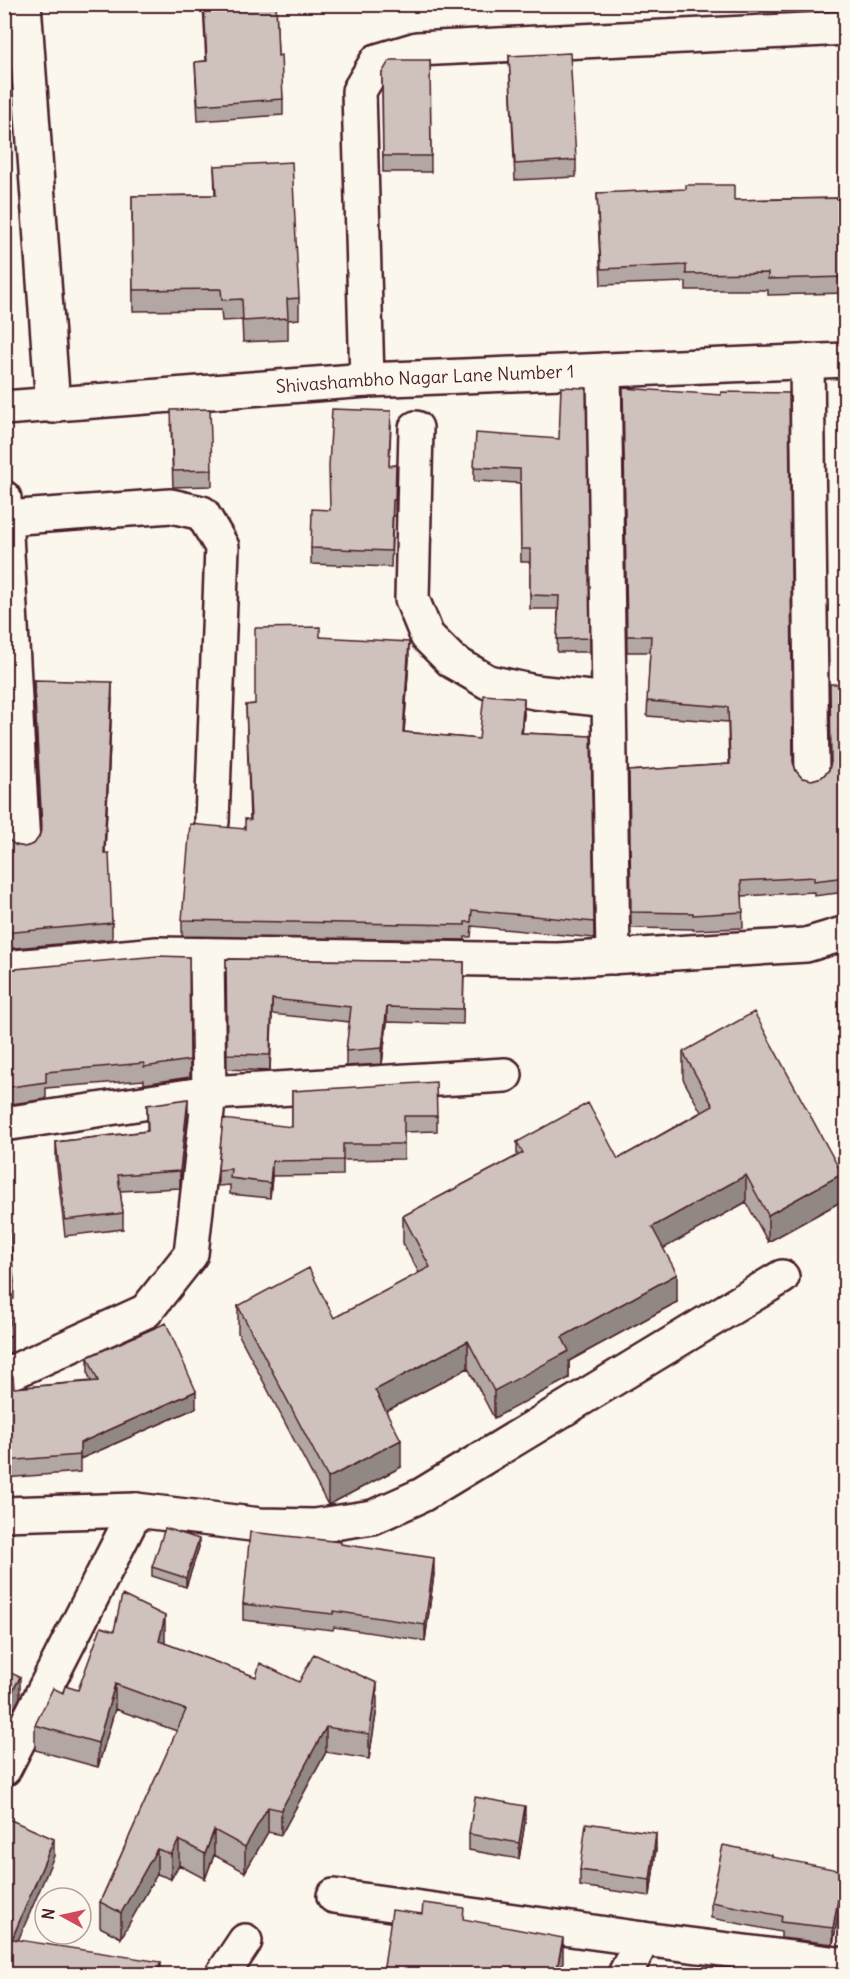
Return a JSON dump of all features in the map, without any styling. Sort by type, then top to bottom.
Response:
[{"type":"street","points":[[24,4],[53,406]]},
{"type":"street","points":[[367,380],[359,91],[377,61],[417,49],[846,28]]},
{"type":"street","name":"Shivashambho Nagar Lane Number 1","points":[[4,408],[367,380],[846,360]]},
{"type":"street","points":[[807,361],[812,777]]},
{"type":"street","points":[[604,370],[613,957]]},
{"type":"street","points":[[416,428],[412,598],[427,636],[452,661],[488,682],[535,692],[609,700]]},
{"type":"street","points":[[23,845],[5,508],[171,506],[202,513],[222,547],[212,822]]},
{"type":"street","points":[[4,968],[157,954],[558,960],[806,945],[846,933]]},
{"type":"street","points":[[4,1376],[146,1311],[191,1254],[209,1093],[207,955]]},
{"type":"street","points":[[4,1124],[209,1093],[505,1075]]},
{"type":"street","points":[[4,1514],[136,1510],[260,1525],[314,1526],[373,1517],[422,1495],[782,1277]]},
{"type":"street","points":[[4,1769],[136,1510]]},
{"type":"street","points":[[334,1896],[846,1965]]},
{"type":"street","points":[[625,1974],[643,1939]]},
{"type":"street","points":[[223,1974],[245,1941]]},
{"type":"building","points":[[204,4],[276,4],[278,56],[281,55],[283,99],[198,105],[195,62],[207,61]]},
{"type":"building","points":[[570,53],[576,160],[515,164],[509,56]]},
{"type":"building","points":[[392,60],[430,60],[431,156],[383,156],[382,73]]},
{"type":"building","points":[[292,162],[299,298],[287,299],[288,318],[243,321],[242,299],[222,300],[221,289],[133,290],[132,196],[216,195],[214,166]]},
{"type":"building","points":[[686,185],[734,185],[734,200],[846,198],[846,277],[768,279],[768,273],[686,274],[686,265],[601,269],[597,193],[686,189]]},
{"type":"building","points":[[561,387],[586,388],[590,638],[557,639],[559,596],[530,595],[530,549],[521,549],[520,469],[474,467],[476,433],[559,439]]},
{"type":"building","points":[[623,388],[721,395],[721,392],[789,393],[793,762],[802,778],[812,780],[822,777],[829,770],[831,762],[830,684],[846,684],[846,877],[814,881],[814,877],[741,881],[743,912],[693,915],[693,913],[631,912],[629,771],[730,764],[728,707],[647,701],[651,636],[627,636]]},
{"type":"building","points":[[210,409],[212,470],[173,471],[171,410]]},
{"type":"building","points":[[332,409],[391,411],[389,466],[396,465],[391,551],[311,548],[312,509],[330,510],[329,467]]},
{"type":"building","points":[[320,627],[320,637],[409,642],[403,732],[479,739],[484,695],[524,698],[521,733],[591,736],[594,922],[472,910],[471,922],[465,922],[465,925],[182,920],[190,824],[245,829],[245,819],[251,820],[246,705],[255,704],[255,628]]},
{"type":"building","points":[[34,680],[112,682],[104,853],[109,853],[112,923],[4,933],[4,830],[8,839],[15,845],[25,847],[34,844],[42,828]]},
{"type":"building","points":[[158,956],[189,957],[190,1060],[144,1067],[144,1063],[46,1072],[46,1082],[4,1088],[4,970]]},
{"type":"building","points":[[226,959],[464,962],[463,1009],[387,1007],[382,1048],[346,1051],[351,1007],[272,999],[270,1055],[227,1054]]},
{"type":"building","points":[[754,1012],[842,1174],[768,1215],[746,1175],[652,1227],[677,1274],[562,1337],[569,1351],[494,1391],[468,1341],[375,1390],[401,1440],[328,1478],[238,1306],[309,1268],[334,1318],[430,1267],[403,1216],[523,1153],[517,1142],[588,1103],[618,1159],[713,1106],[683,1052]]},
{"type":"building","points":[[436,1082],[437,1116],[404,1116],[404,1144],[343,1144],[343,1160],[272,1161],[270,1183],[230,1178],[231,1169],[218,1170],[223,1119],[292,1127],[292,1091]]},
{"type":"building","points":[[188,1099],[180,1171],[118,1175],[123,1213],[65,1220],[56,1142],[148,1131],[147,1105]]},
{"type":"building","points":[[10,1229],[14,1282],[8,1283],[11,1335],[4,1338],[4,1230]]},
{"type":"building","points":[[166,1323],[196,1391],[80,1443],[80,1455],[4,1461],[4,1377],[13,1376],[14,1388],[98,1381],[88,1357]]},
{"type":"building","points":[[165,1528],[199,1539],[186,1578],[152,1567]]},
{"type":"building","points":[[250,1532],[341,1542],[341,1544],[434,1558],[425,1625],[334,1611],[333,1614],[243,1604]]},
{"type":"building","points":[[122,1595],[165,1616],[159,1641],[256,1677],[260,1663],[299,1682],[314,1654],[377,1683],[369,1734],[326,1727],[281,1810],[268,1807],[245,1847],[214,1830],[205,1854],[179,1840],[171,1854],[157,1849],[121,1913],[100,1902],[186,1710],[115,1684],[98,1743],[35,1725],[53,1688],[63,1693],[65,1686],[78,1690],[101,1627],[114,1631]]},
{"type":"building","points":[[4,1670],[20,1677],[4,1707]]},
{"type":"building","points":[[475,1797],[525,1806],[519,1843],[469,1834]]},
{"type":"building","points":[[4,1817],[54,1839],[12,1939],[33,1942],[33,1946],[57,1946],[161,1962],[156,1974],[4,1974]]},
{"type":"building","points":[[586,1823],[656,1833],[650,1880],[580,1870]]},
{"type":"building","points":[[723,1845],[843,1871],[833,1928],[781,1922],[782,1916],[711,1902]]},
{"type":"building","points":[[423,1903],[464,1908],[463,1919],[563,1938],[556,1974],[383,1974],[392,1910],[422,1914]]}]
